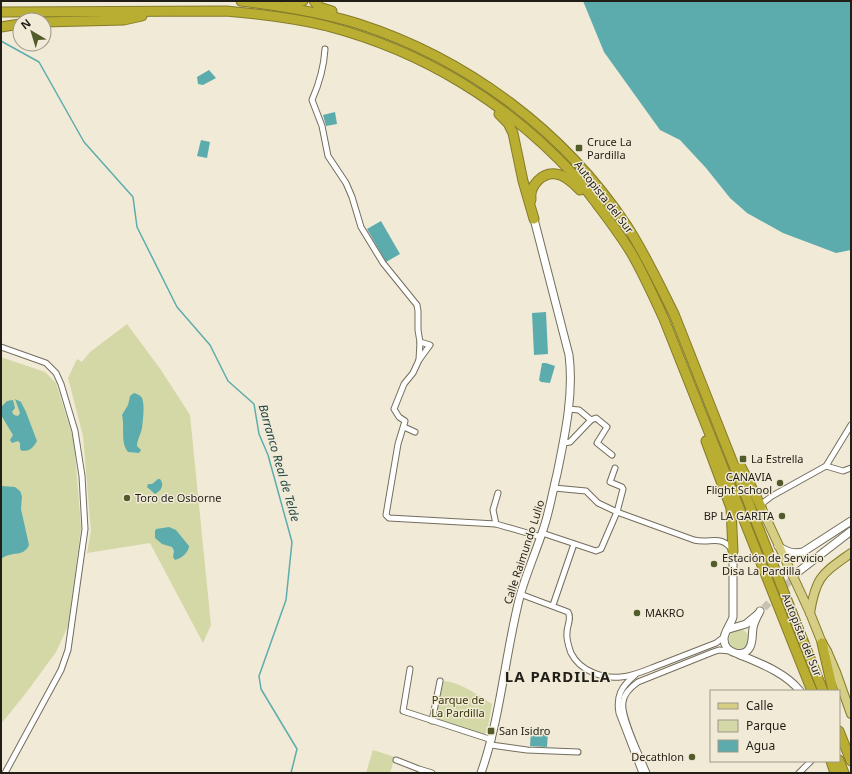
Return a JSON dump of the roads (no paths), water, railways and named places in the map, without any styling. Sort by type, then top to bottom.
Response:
[{"type":"highway","name":"Autopista del Sur","points":[[241,1],[293,8],[352,22],[396,38],[452,64],[506,99],[531,119],[584,170],[611,204],[640,248],[674,314],[823,690]]},
{"type":"highway","points":[[283,1],[295,3],[303,1]]},
{"type":"highway","points":[[314,1],[316,5],[322,8],[342,13],[352,22]]},
{"type":"highway","name":"Autopista del Sur","points":[[1,12],[226,11],[258,14],[319,24],[353,33],[389,46],[446,73],[498,107],[525,127],[576,177],[632,254],[664,319],[812,690]]},
{"type":"highway","points":[[52,22],[124,20],[157,12]]},
{"type":"highway","points":[[2,27],[12,25]]},
{"type":"highway","points":[[446,73],[459,86],[503,117],[508,123],[513,133],[525,189],[534,219]]},
{"type":"highway","points":[[534,219],[531,196],[532,188],[538,180],[547,175],[557,174],[567,178],[575,184],[590,202],[602,211]]},
{"type":"highway","points":[[674,314],[701,370],[745,478],[761,507]]},
{"type":"highway","points":[[664,319],[682,377],[731,508],[733,551]]},
{"type":"highway","points":[[788,631],[805,690]]},
{"type":"highway","points":[[822,643],[833,690]]},
{"type":"highway","points":[[840,727],[843,741]]},
{"type":"highway","points":[[840,734],[851,761]]},
{"type":"highway","points":[[830,762],[835,773]]},
{"type":"highway","points":[[840,762],[844,773]]},
{"type":"main road","points":[[761,507],[810,613],[822,643],[827,651],[851,714]]},
{"type":"main road","points":[[810,613],[817,583],[825,572],[851,553]]},
{"type":"street","points":[[325,50],[318,87],[312,100],[322,126],[328,156],[346,183],[361,227],[383,263],[417,305],[420,342],[419,360]]},
{"type":"street","name":"Calle Raimundo Lulio","points":[[482,773],[491,743],[520,594],[542,535],[550,506],[564,443],[568,409],[571,375],[569,355],[534,219]]},
{"type":"street","points":[[420,342],[430,345],[419,360],[413,373],[404,384],[394,409],[399,417],[406,421],[398,444],[386,515],[389,518],[496,524],[598,551],[601,549],[617,512],[623,490],[622,487],[610,482],[616,468]]},
{"type":"street","points":[[1,347],[46,363],[56,373],[75,431],[82,476],[85,529],[68,650],[61,670],[4,773]]},
{"type":"street","points":[[568,409],[579,410],[591,420]]},
{"type":"street","points":[[564,443],[570,442],[591,420],[596,418],[607,427],[597,443],[612,455]]},
{"type":"street","points":[[761,507],[764,502],[772,496],[826,466],[851,425]]},
{"type":"street","points":[[404,427],[415,432]]},
{"type":"street","points":[[826,466],[843,471],[851,468]]},
{"type":"street","points":[[520,594],[553,605],[568,612],[570,614],[567,632],[568,644],[572,655],[580,665],[588,671],[608,677],[635,675],[716,643],[724,637],[734,616],[733,551],[729,545],[721,540],[702,542],[694,540],[617,512],[598,503],[586,491],[554,488]]},
{"type":"street","points":[[496,524],[493,510],[498,493]]},
{"type":"street","points":[[755,494],[761,498],[772,496]]},
{"type":"street","points":[[778,545],[788,552],[803,552],[851,521]]},
{"type":"street","points":[[798,572],[851,531]]},
{"type":"street","points":[[822,554],[851,536]]},
{"type":"street","points":[[553,605],[574,544]]},
{"type":"street","points":[[729,629],[746,624],[762,610],[754,627],[751,646],[745,652],[738,654]]},
{"type":"street","points":[[724,637],[725,645],[730,651]]},
{"type":"street","points":[[647,773],[622,712],[623,700],[629,689],[638,682],[719,650],[730,651],[738,654],[784,676],[799,690]]},
{"type":"street","points":[[410,669],[403,711],[491,743],[527,750],[578,752]]},
{"type":"street","points":[[635,675],[624,686],[617,704],[642,773]]},
{"type":"street","points":[[432,721],[440,681]]},
{"type":"street","points":[[396,760],[419,771],[432,773]]},
{"type":"street","points":[[798,773],[810,762]]},
{"type":"water","points":[[583,1],[851,1],[851,250],[836,253],[783,233],[747,213],[730,198],[706,168],[680,140],[660,130],[604,52]]},
{"type":"water","points":[[209,70],[216,78],[203,85],[198,84],[197,77]]},
{"type":"water","points":[[335,112],[337,124],[326,126],[323,115]]},
{"type":"water","points":[[201,140],[210,142],[207,158],[197,156]]},
{"type":"water","points":[[381,221],[400,254],[386,262],[367,229]]},
{"type":"water","points":[[546,312],[548,354],[534,355],[532,313]]},
{"type":"water","points":[[542,363],[555,366],[550,383],[541,382],[539,380]]},
{"type":"water","points":[[134,393],[142,398],[144,413],[142,428],[137,444],[141,450],[139,453],[128,452],[123,439],[122,415],[128,405],[130,396]]},
{"type":"water","points":[[15,399],[21,402],[37,441],[29,450],[22,451],[18,441],[12,443],[10,440],[13,435],[1,415],[2,406],[7,401],[13,400],[15,408],[12,412],[14,415],[18,416],[20,413]]},
{"type":"water","points":[[160,479],[162,486],[161,490],[155,494],[147,487],[148,484],[152,484]]},
{"type":"water","points":[[1,484],[2,486],[15,487],[20,491],[22,496],[21,509],[29,545],[27,549],[21,553],[5,556],[1,559]]},
{"type":"water","points":[[169,527],[176,530],[189,546],[188,551],[184,555],[175,560],[173,557],[174,551],[172,547],[162,544],[155,538],[156,529]]},
{"type":"water","points":[[531,731],[548,732],[547,747],[530,746]]},
{"type":"waterway","name":"Barranco Real de Telde","points":[[1,41],[39,62],[84,142],[133,197],[137,227],[177,307],[210,345],[228,381],[254,404],[259,434],[268,455],[292,542],[286,600],[259,676],[261,689],[297,749],[291,773]]},
{"type":"tunnel","points":[[764,608],[797,574]]},
{"type":"place","name":"Cruce La Pardilla","points":[[579,148]]},
{"type":"place","name":"La Estrella","points":[[743,459]]},
{"type":"place","name":"CANAVIA Flight School","points":[[780,483]]},
{"type":"place","name":"Toro de Osborne","points":[[127,498]]},
{"type":"place","name":"BP LA GARITA","points":[[782,516]]},
{"type":"place","name":"Estación de Servicio Disa La Pardilla","points":[[714,564]]},
{"type":"place","name":"MAKRO","points":[[637,613]]},
{"type":"place","name":"San Isidro","points":[[491,731]]},
{"type":"place","name":"Decathlon","points":[[692,757]]},
{"type":"district","name":"LA PARDILLA","points":[[558,677]]},
{"type":"park label","name":"Parque de La Pardilla","points":[[458,706]]}]
